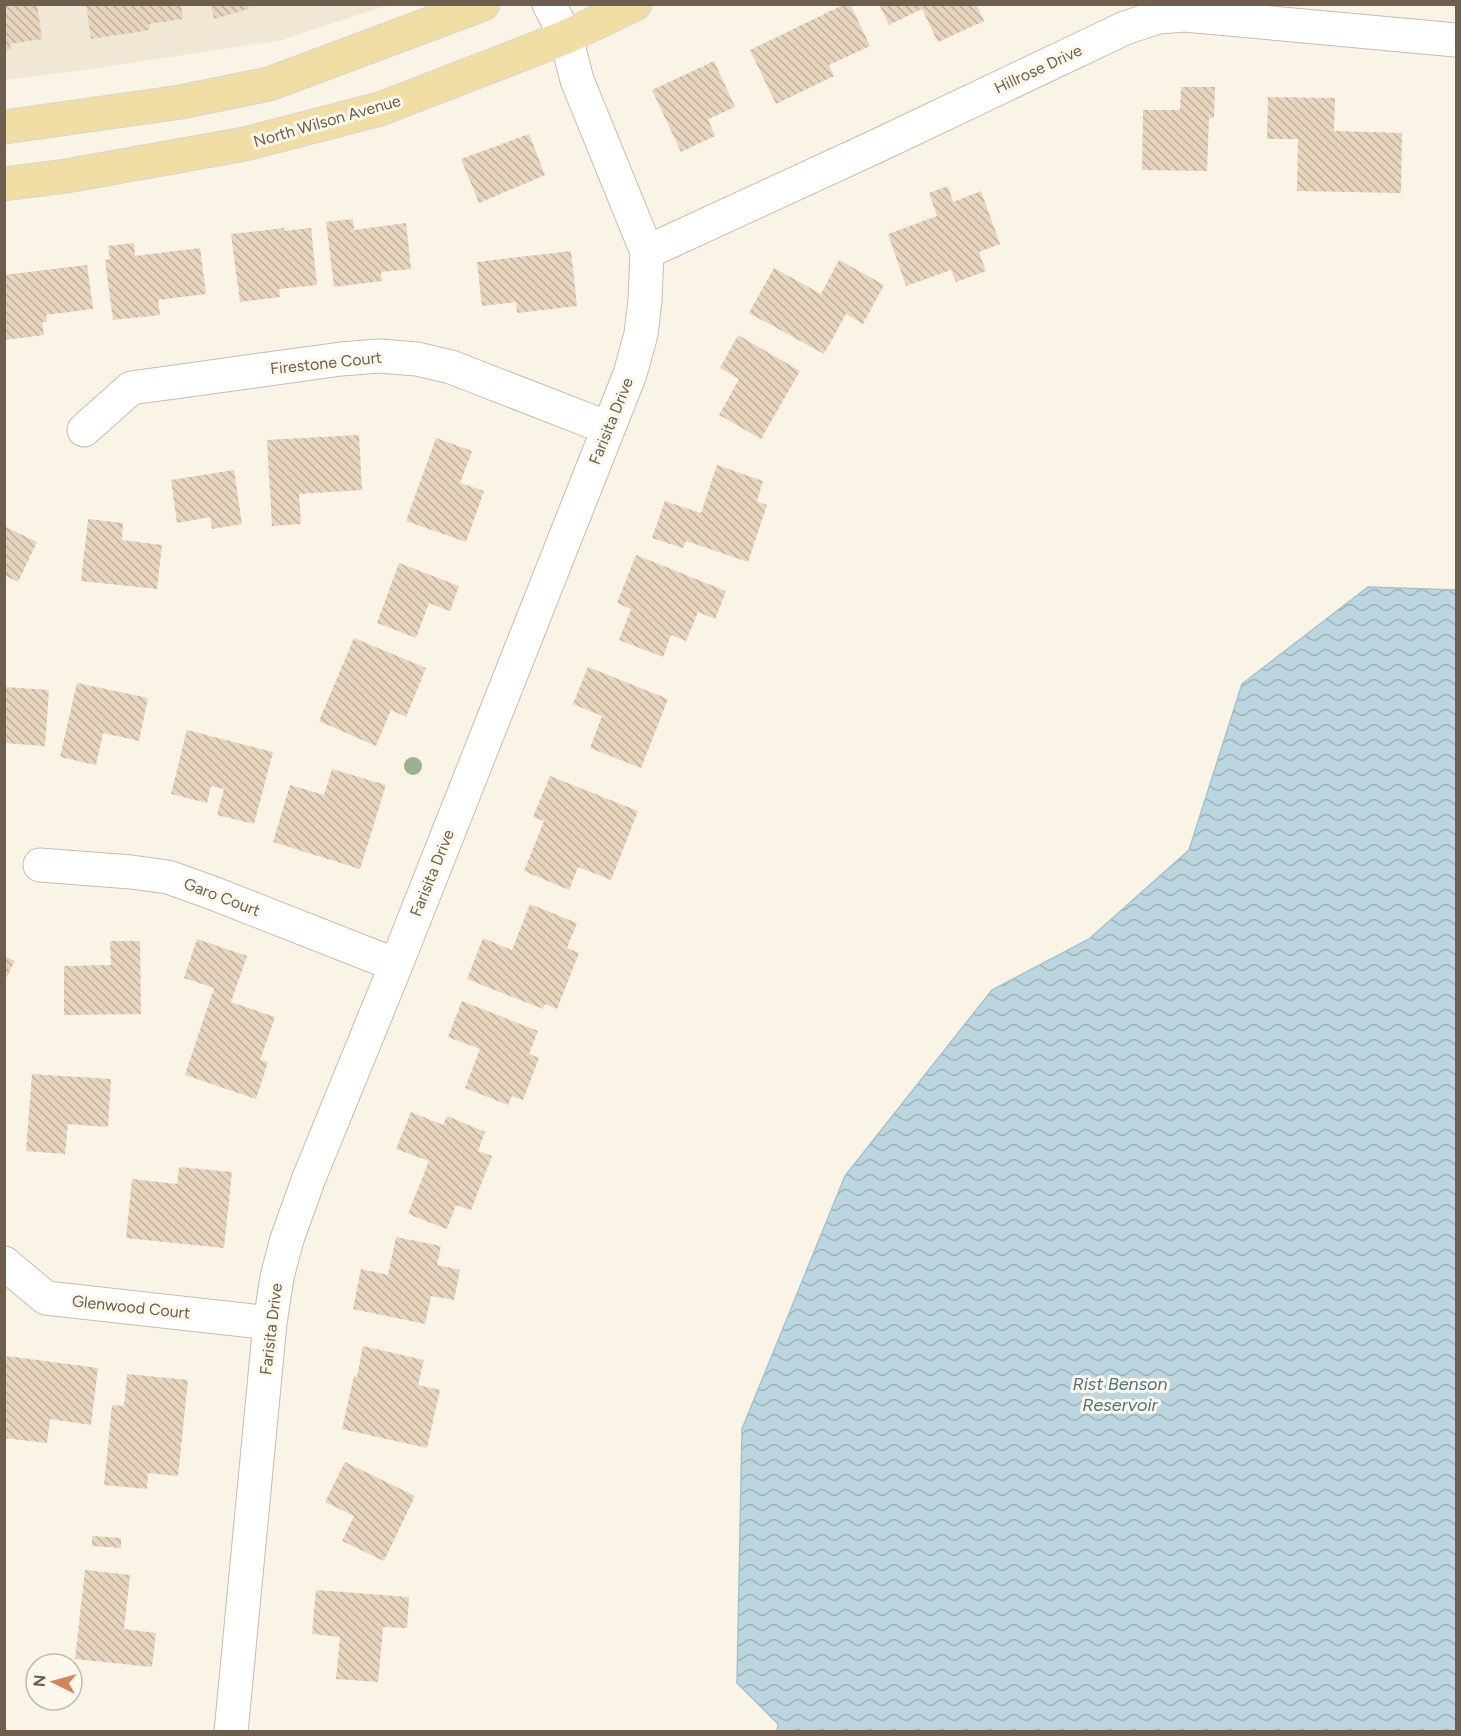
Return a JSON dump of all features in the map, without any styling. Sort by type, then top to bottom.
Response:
[{"type":"main road","points":[[4,127],[181,102],[269,84],[483,4]]},
{"type":"main road","name":"North Wilson Avenue","points":[[4,184],[66,176],[245,144],[380,109],[566,37],[635,4]]},
{"type":"street","name":"Farisita Drive","points":[[231,1731],[270,1323],[277,1277],[287,1239],[309,1178],[609,428],[630,374],[641,334],[647,252],[577,80],[566,37],[549,4]]},
{"type":"street","name":"Hillrose Drive","points":[[647,252],[1125,28],[1158,17],[1185,15],[1456,40]]},
{"type":"street","name":"Firestone Court","points":[[84,430],[131,388],[341,359],[379,356],[417,359],[451,367],[609,428]]},
{"type":"street","name":"Garo Court","points":[[40,865],[168,877],[396,965]]},
{"type":"street","name":"Glenwood Court","points":[[4,1263],[46,1298],[270,1323]]},
{"type":"shaded area","points":[[4,5],[388,5],[282,40],[5,80]]},
{"type":"water","name":"Rist Benson Reservoir","points":[[1368,587],[1456,590],[1456,1731],[777,1731],[778,1724],[737,1683],[742,1429],[845,1176],[992,990],[1089,939],[1189,850],[1242,684]]},
{"type":"building","points":[[4,4],[37,4],[42,39],[10,44],[11,50],[4,51]]},
{"type":"building","points":[[86,4],[181,4],[183,19],[149,24],[150,30],[91,39]]},
{"type":"building","points":[[211,4],[248,4],[249,9],[214,19]]},
{"type":"building","points":[[845,4],[850,4],[870,46],[829,65],[834,76],[776,104],[750,50]]},
{"type":"building","points":[[879,4],[976,4],[984,21],[938,42],[922,9],[889,25]]},
{"type":"building","points":[[714,61],[735,107],[708,119],[715,136],[681,152],[652,90]]},
{"type":"building","points":[[1181,87],[1215,87],[1214,118],[1209,118],[1207,171],[1142,170],[1143,110],[1180,110]]},
{"type":"building","points":[[1268,97],[1335,98],[1334,131],[1402,133],[1401,193],[1297,191],[1298,139],[1267,139]]},
{"type":"building","points":[[529,134],[545,175],[479,203],[461,159]]},
{"type":"building","points":[[948,186],[953,202],[981,191],[1000,244],[979,252],[986,271],[956,282],[951,270],[906,286],[888,234],[937,216],[929,193]]},
{"type":"building","points":[[353,219],[354,230],[406,223],[411,269],[381,272],[382,281],[334,287],[326,222]]},
{"type":"building","points":[[284,228],[284,231],[311,228],[317,285],[279,289],[280,297],[240,302],[231,234]]},
{"type":"building","points":[[134,243],[135,256],[200,248],[206,294],[158,300],[160,315],[113,320],[105,260],[110,259],[108,246]]},
{"type":"building","points":[[571,251],[577,306],[517,313],[516,302],[482,306],[477,262]]},
{"type":"building","points":[[839,260],[884,285],[863,324],[846,314],[824,354],[749,313],[774,268],[821,294]]},
{"type":"building","points":[[87,265],[93,309],[46,315],[47,322],[42,322],[44,335],[4,340],[4,275]]},
{"type":"building","points":[[738,335],[800,371],[761,439],[719,415],[739,379],[720,368]]},
{"type":"building","points":[[359,435],[362,490],[299,494],[301,524],[272,526],[267,440]]},
{"type":"building","points":[[436,438],[472,451],[460,483],[484,491],[466,542],[406,521]]},
{"type":"building","points":[[717,465],[763,481],[757,501],[767,505],[748,562],[686,541],[683,548],[652,538],[665,501],[701,513]]},
{"type":"building","points":[[234,470],[242,524],[212,529],[210,517],[177,523],[171,480]]},
{"type":"building","points":[[88,519],[123,523],[122,540],[162,545],[157,589],[81,581]]},
{"type":"building","points":[[4,526],[37,542],[18,582],[4,575]]},
{"type":"building","points":[[636,555],[726,591],[715,619],[698,612],[686,641],[671,635],[663,657],[619,640],[631,609],[617,603]]},
{"type":"building","points":[[399,563],[459,586],[450,611],[429,603],[416,638],[377,623]]},
{"type":"building","points":[[354,638],[426,668],[406,717],[391,710],[376,746],[319,721]]},
{"type":"building","points":[[588,667],[668,699],[641,768],[590,748],[602,716],[573,704]]},
{"type":"building","points":[[77,683],[148,698],[139,741],[103,733],[96,765],[60,757]]},
{"type":"building","points":[[4,687],[49,690],[45,746],[4,743]]},
{"type":"building","points":[[187,730],[273,752],[254,824],[217,815],[224,789],[211,786],[207,803],[171,794]]},
{"type":"building","points":[[332,769],[386,785],[360,869],[273,842],[290,785],[324,795]]},
{"type":"building","points":[[550,776],[638,811],[611,880],[578,867],[569,890],[524,871],[544,821],[533,817]]},
{"type":"building","points":[[530,904],[577,923],[567,948],[579,953],[557,1009],[545,1004],[543,1009],[467,979],[483,938],[512,950]]},
{"type":"building","points":[[197,939],[247,956],[231,1002],[275,1017],[260,1060],[268,1062],[256,1099],[185,1075],[214,988],[184,978]]},
{"type":"building","points":[[110,941],[140,941],[141,1014],[64,1015],[64,966],[111,965]]},
{"type":"building","points":[[4,956],[15,961],[4,982]]},
{"type":"building","points":[[462,1001],[538,1031],[529,1054],[539,1058],[523,1100],[512,1096],[508,1105],[465,1088],[480,1049],[448,1037]]},
{"type":"building","points":[[32,1074],[111,1079],[108,1127],[68,1124],[65,1154],[26,1151]]},
{"type":"building","points":[[411,1112],[443,1125],[447,1116],[485,1132],[478,1151],[492,1156],[471,1210],[456,1205],[447,1229],[408,1214],[429,1161],[396,1149]]},
{"type":"building","points":[[179,1167],[232,1172],[224,1248],[126,1238],[132,1179],[177,1184]]},
{"type":"building","points":[[396,1237],[441,1246],[437,1265],[460,1270],[454,1300],[431,1296],[425,1324],[353,1309],[361,1269],[388,1275]]},
{"type":"building","points":[[363,1346],[424,1360],[418,1385],[440,1390],[427,1448],[342,1429]]},
{"type":"building","points":[[7,1356],[98,1368],[91,1425],[50,1419],[47,1443],[4,1438],[4,1376]]},
{"type":"building","points":[[127,1374],[188,1380],[178,1476],[148,1473],[147,1489],[104,1485],[112,1405],[124,1406]]},
{"type":"building","points":[[345,1462],[415,1496],[384,1561],[342,1541],[354,1516],[325,1502]]},
{"type":"building","points":[[92,1536],[121,1538],[121,1548],[92,1546]]},
{"type":"building","points":[[85,1570],[130,1575],[124,1629],[156,1633],[152,1667],[84,1660],[84,1652],[76,1652]]},
{"type":"building","points":[[316,1590],[409,1597],[407,1628],[383,1627],[378,1682],[336,1679],[340,1637],[312,1634]]}]
